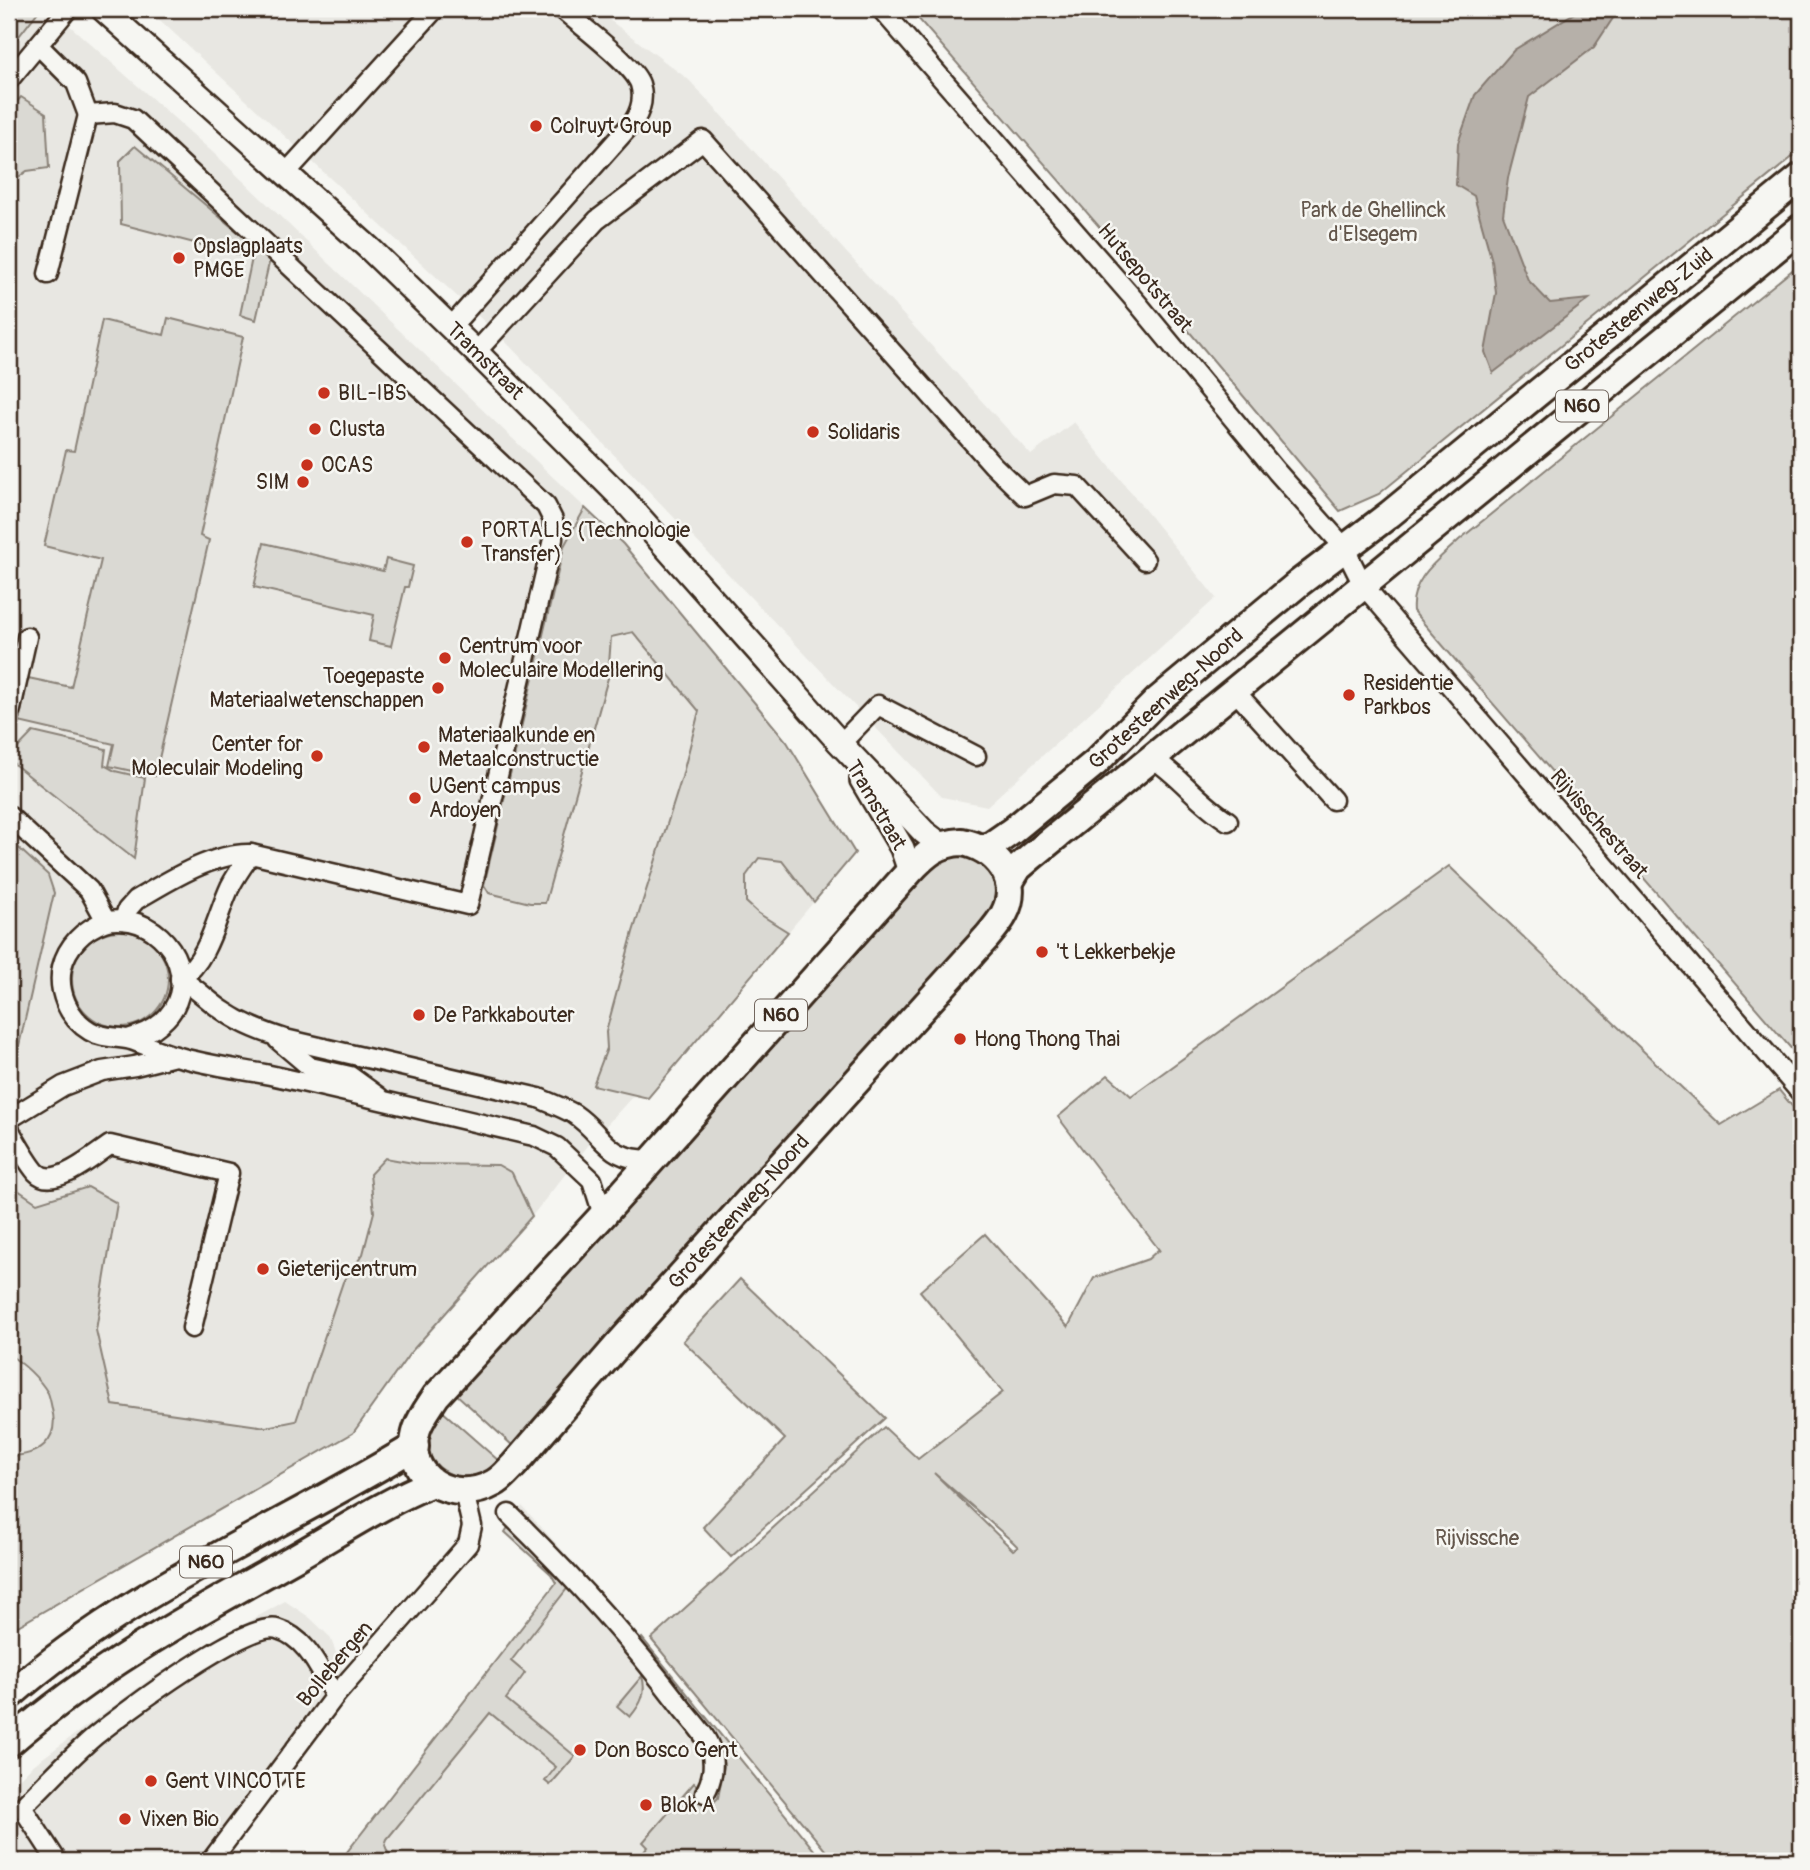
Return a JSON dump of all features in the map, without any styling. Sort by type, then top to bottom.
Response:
[{"type":"highway","name":"Grotesteenweg-Zuid","points":[[1344,547],[1400,505],[1801,177]]},
{"type":"highway","name":"Grotesteenweg-Zuid","points":[[1363,585],[1801,228]]},
{"type":"highway","name":"Grotesteenweg-Noord","points":[[986,849],[1095,763],[1158,700],[1344,547]]},
{"type":"highway","name":"Grotesteenweg-Noord","points":[[464,1492],[496,1482],[514,1465],[630,1332],[988,937],[1008,905],[1009,883],[1017,868],[1363,585]]},
{"type":"highway","points":[[941,845],[962,842],[986,849],[1003,868],[1009,883]]},
{"type":"highway","name":"N60","points":[[9,1696],[37,1671],[158,1588],[415,1446],[416,1431],[436,1396],[603,1215],[910,871],[926,854],[941,845]]},
{"type":"highway","points":[[415,1446],[421,1470],[432,1483],[447,1491],[464,1492]]},
{"type":"highway","name":"N60","points":[[9,1743],[59,1701],[110,1664],[432,1483]]},
{"type":"main road","name":"Tramstraat","points":[[103,9],[286,173],[476,352],[625,501],[839,742],[918,826],[941,845]]},
{"type":"main road","name":"Tramstraat","points":[[839,742],[902,848],[910,871]]},
{"type":"street","points":[[10,76],[39,46],[68,9]]},
{"type":"street","points":[[286,173],[435,9]]},
{"type":"street","points":[[450,327],[634,121],[639,111],[641,92],[634,73],[562,9]]},
{"type":"street","name":"Hutsepotstraat","points":[[881,9],[1139,305],[1344,547],[1363,585]]},
{"type":"street","points":[[39,46],[76,83],[88,115],[48,274]]},
{"type":"street","points":[[88,115],[115,113],[133,119],[546,506],[553,520],[553,539],[468,905],[251,854],[237,853],[220,857],[152,891],[136,900],[115,920],[81,935],[69,950],[62,967],[61,987],[66,1004],[76,1019],[90,1031],[107,1038],[128,1039],[175,1056],[270,1075],[546,1140],[592,1180],[603,1215]]},
{"type":"street","points":[[476,352],[597,220],[703,140],[993,465],[1025,496],[1054,484],[1077,486],[1145,560]]},
{"type":"street","name":"Rijvisschestraat","points":[[1363,585],[1801,1093]]},
{"type":"street","points":[[9,711],[27,637]]},
{"type":"street","points":[[1234,690],[1333,800]]},
{"type":"street","points":[[839,742],[878,705],[976,756]]},
{"type":"street","points":[[1151,757],[1170,769],[1208,809],[1228,821]]},
{"type":"street","points":[[9,816],[89,890],[115,920],[141,924],[157,932],[170,946],[187,983],[223,1011],[255,1030],[538,1098],[574,1115],[617,1154],[636,1160],[652,1160]]},
{"type":"street","points":[[128,1039],[146,1034],[162,1022],[174,1007],[196,965],[231,884],[251,854]]},
{"type":"street","points":[[272,1035],[310,1067]]},
{"type":"street","points":[[9,1119],[63,1086],[102,1071],[175,1056]]},
{"type":"street","points":[[349,1076],[402,1066]]},
{"type":"street","points":[[270,1075],[310,1067],[349,1076],[387,1103]]},
{"type":"street","points":[[9,1129],[38,1174],[49,1179],[62,1176],[110,1145],[229,1173],[192,1328]]},
{"type":"street","name":"Bollebergen","points":[[211,1861],[335,1696],[468,1544],[472,1526],[464,1492]]},
{"type":"street","points":[[509,1514],[561,1565],[652,1669],[708,1743],[713,1767],[705,1793]]},
{"type":"street","points":[[57,1861],[22,1807],[95,1736],[213,1652],[260,1629],[277,1629],[304,1644],[335,1696]]},
{"type":"shaded area","name":"UGent campus Ardoyen","points":[[9,9],[51,9],[218,157],[623,544],[787,742],[855,853],[648,1098],[633,1096],[591,1142],[532,1216],[411,1352],[353,1433],[9,1631]]},
{"type":"shaded area","points":[[148,9],[595,9],[689,80],[1031,455],[1074,422],[1216,598],[987,806],[942,797],[504,340]]},
{"type":"shaded area","points":[[1581,9],[1619,9],[1594,47],[1529,97],[1508,178],[1503,215],[1528,280],[1550,303],[1589,299],[1493,373],[1485,352],[1496,293],[1492,261],[1474,196],[1456,185],[1458,143],[1475,95],[1514,50]]},
{"type":"shaded area","name":"Don Bosco Gent","points":[[522,1506],[642,1638],[823,1861],[340,1861],[556,1583],[551,1574],[505,1532]]},
{"type":"shaded area","points":[[285,1601],[309,1617],[330,1637],[345,1676],[204,1861],[20,1861],[9,1847],[9,1789],[32,1766],[154,1676]]},
{"type":"green space","points":[[9,9],[40,9],[9,49]]},
{"type":"green space","name":"Park de Ghellinck d'Elsegem","points":[[910,9],[1801,9],[1801,150],[1379,494],[1340,511],[1156,292]]},
{"type":"green space","points":[[21,97],[46,113],[49,168],[27,171],[9,184],[9,111]]},
{"type":"green space","points":[[135,146],[270,259],[256,320],[240,315],[252,258],[121,224],[120,161]]},
{"type":"green space","points":[[1801,263],[1801,1060],[1413,611],[1413,600],[1427,571],[1459,540]]},
{"type":"green space","points":[[168,318],[243,337],[200,536],[209,540],[155,776],[109,766],[114,744],[19,722],[28,678],[71,687],[101,560],[44,546],[66,450],[74,451],[102,320],[164,335]]},
{"type":"green space","points":[[585,508],[623,544],[787,742],[855,853],[814,902],[782,861],[759,858],[746,876],[746,902],[788,932],[648,1098],[593,1085],[607,1048],[606,1032],[633,932],[682,777],[699,711],[633,632],[611,637],[608,678],[545,903],[530,903],[489,893],[484,885],[564,546]]},
{"type":"green space","points":[[264,543],[383,571],[386,559],[413,566],[408,587],[405,587],[391,646],[369,641],[374,615],[254,587]]},
{"type":"green space","points":[[33,732],[106,749],[104,765],[115,771],[145,778],[134,859],[9,760]]},
{"type":"green space","points":[[9,839],[48,875],[54,893],[15,1063],[9,1062]]},
{"type":"green space","points":[[960,855],[983,866],[995,881],[995,900],[983,923],[513,1446],[455,1393],[936,862]]},
{"type":"green space","name":"Rijvissche","points":[[1449,866],[1721,1125],[1779,1090],[1801,1117],[1801,1861],[834,1861],[651,1639],[884,1427],[918,1459],[1003,1392],[920,1291],[985,1234],[1068,1327],[1094,1278],[1148,1259],[1160,1251],[1058,1117],[1108,1075],[1131,1096]],"holes":[[[934,1473],[1018,1547],[1013,1550]]]},
{"type":"green space","points":[[120,931],[138,934],[154,945],[165,961],[168,979],[165,997],[154,1013],[138,1024],[120,1027],[102,1024],[86,1013],[75,997],[72,979],[75,961],[86,945],[102,934]]},
{"type":"green space","points":[[385,1158],[419,1164],[498,1165],[512,1173],[532,1216],[411,1352],[353,1433],[9,1631],[9,1456],[37,1450],[50,1438],[54,1420],[44,1387],[30,1371],[9,1355],[9,1184],[37,1203],[88,1187],[117,1203],[96,1330],[113,1405],[266,1427],[296,1421],[343,1282],[363,1254],[374,1212],[370,1174]]},
{"type":"green space","points":[[740,1279],[885,1418],[731,1557],[703,1527],[785,1439],[683,1341]]},
{"type":"green space","points":[[441,1410],[499,1461],[489,1472],[477,1477],[457,1476],[439,1467],[432,1459],[427,1439],[432,1423]]},
{"type":"green space","points":[[509,1526],[551,1564],[569,1586],[511,1661],[525,1673],[506,1699],[575,1756],[550,1785],[545,1781],[556,1767],[490,1713],[387,1839],[385,1845],[388,1853],[403,1861],[340,1861],[556,1583],[551,1574],[505,1532]]},
{"type":"green space","points":[[642,1638],[823,1861],[636,1861],[648,1847],[643,1842],[694,1783],[714,1802],[718,1798],[724,1766],[719,1742],[639,1641]]},
{"type":"green space","points":[[642,1676],[642,1698],[630,1717],[617,1706]]},
{"type":"place","name":"Colruyt Group","points":[[536,126]]},
{"type":"place","name":"Opslagplaats PMGE","points":[[179,258]]},
{"type":"place","name":"BIL-IBS","points":[[324,393]]},
{"type":"place","name":"Clusta","points":[[315,429]]},
{"type":"place","name":"Solidaris","points":[[813,432]]},
{"type":"place","name":"OCAS","points":[[307,465]]},
{"type":"place","name":"SIM","points":[[303,482]]},
{"type":"place","name":"PORTALIS (Technologie Transfer)","points":[[467,542]]},
{"type":"place","name":"Centrum voor Moleculaire Modellering","points":[[445,658]]},
{"type":"place","name":"Toegepaste Materiaalwetenschappen","points":[[438,688]]},
{"type":"place","name":"Residentie Parkbos","points":[[1349,695]]},
{"type":"place","name":"Materiaalkunde en Metaalconstructie","points":[[424,747]]},
{"type":"place","name":"Center for Moleculair Modeling","points":[[317,756]]},
{"type":"place","name":"UGent campus Ardoyen","points":[[415,798]]},
{"type":"place","name":"'t Lekkerbekje","points":[[1042,952]]},
{"type":"place","name":"De Parkkabouter","points":[[419,1015]]},
{"type":"place","name":"Hong Thong Thai","points":[[960,1039]]},
{"type":"place","name":"Gieterijcentrum","points":[[263,1269]]},
{"type":"place","name":"Don Bosco Gent","points":[[580,1750]]},
{"type":"place","name":"Gent VINCOTTE","points":[[151,1781]]},
{"type":"place","name":"Blok A","points":[[646,1805]]},
{"type":"place","name":"Vixen Bio","points":[[125,1819]]}]
